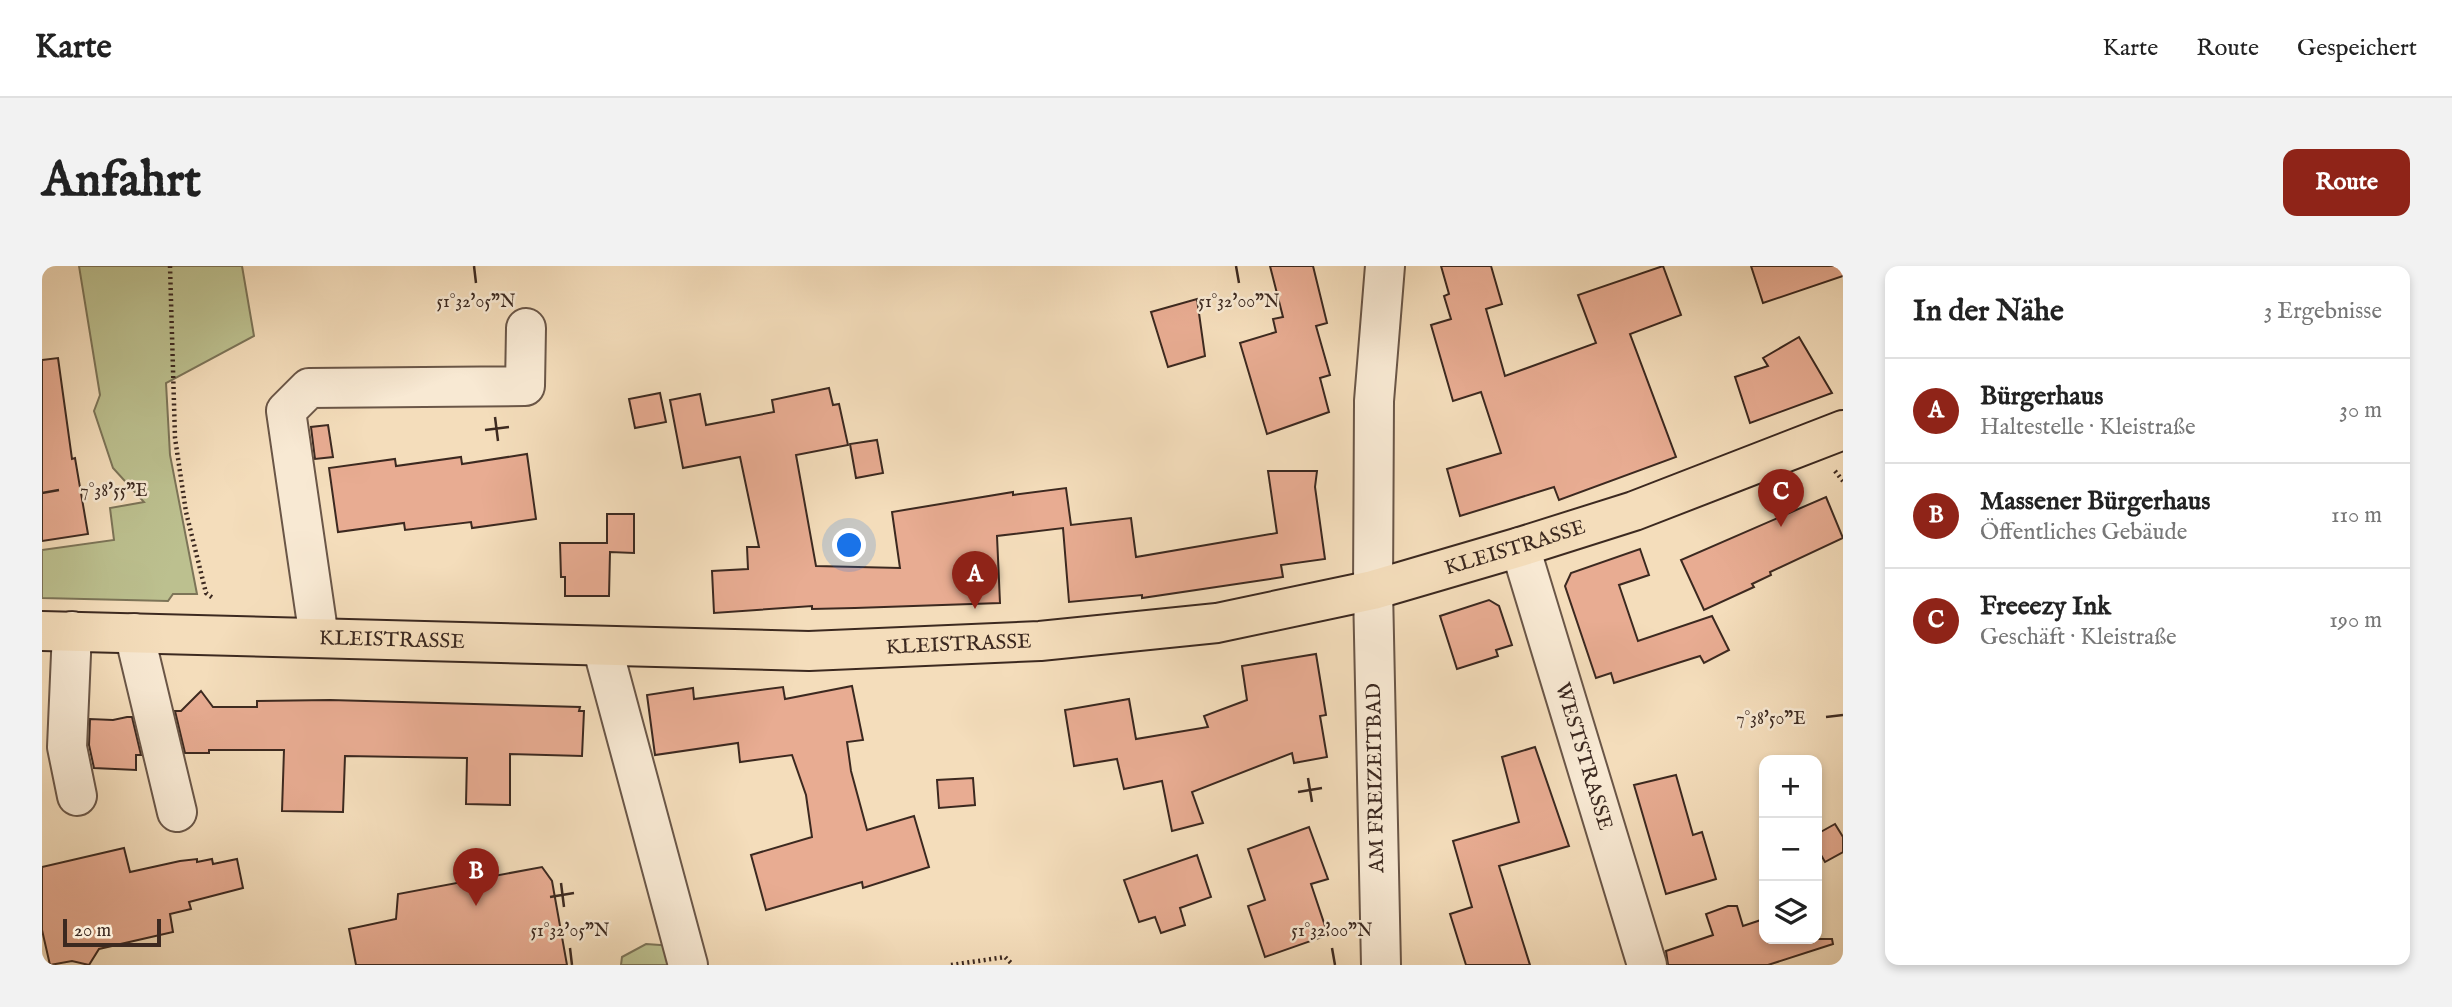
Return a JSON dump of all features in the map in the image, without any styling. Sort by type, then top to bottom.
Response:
[{"type":"main road","name":"KLEISTRASSE","points":[[57,631],[809,651],[1040,641],[1217,623],[1373,590],[1520,547],[1634,511],[1843,430]]},
{"type":"street","name":"AM FREIZEITBAD","points":[[1381,965],[1373,590],[1374,401],[1385,266]]},
{"type":"street","points":[[319,638],[286,411],[309,388],[526,386],[526,328]]},
{"type":"street","name":"WESTSTRASSE","points":[[1520,547],[1647,965]]},
{"type":"street","points":[[57,631],[67,747],[77,796]]},
{"type":"street","points":[[134,633],[177,811]]},
{"type":"street","points":[[602,646],[688,965]]},
{"type":"path","points":[[170,266],[175,438],[186,512],[206,593],[231,610],[234,635]]},
{"type":"path","points":[[951,965],[1005,957],[1013,965]]},
{"type":"green space","points":[[79,266],[242,266],[254,336],[166,383],[170,455],[197,594],[173,594],[168,601],[42,598],[42,550],[114,540],[110,508],[144,502],[113,468],[94,411],[100,395]]},
{"type":"green space","points":[[646,944],[674,946],[677,965],[621,965],[622,957]]},
{"type":"building","points":[[1270,266],[1313,266],[1327,323],[1316,326],[1330,375],[1320,378],[1329,412],[1267,434],[1240,343],[1276,332],[1273,319],[1283,317]]},
{"type":"building","points":[[1441,266],[1491,266],[1502,304],[1486,309],[1505,376],[1596,343],[1578,295],[1663,266],[1681,315],[1630,334],[1676,457],[1559,500],[1554,487],[1460,516],[1447,469],[1501,453],[1481,392],[1453,401],[1431,325],[1451,319],[1444,296],[1449,294]]},
{"type":"building","points":[[1751,266],[1843,266],[1843,276],[1763,303]]},
{"type":"building","points":[[1197,299],[1205,356],[1168,367],[1151,312]]},
{"type":"building","points":[[1799,337],[1832,393],[1750,423],[1735,377],[1768,366],[1763,358]]},
{"type":"building","points":[[58,358],[72,459],[75,458],[88,534],[42,541],[42,360]]},
{"type":"building","points":[[829,388],[833,405],[839,404],[848,445],[796,455],[816,566],[900,568],[892,512],[1013,492],[1013,495],[1066,488],[1071,525],[1131,518],[1136,557],[1277,533],[1268,471],[1317,471],[1315,487],[1325,559],[1281,565],[1283,577],[1142,598],[1142,595],[1069,602],[1063,528],[997,536],[1000,603],[812,609],[812,606],[714,613],[712,571],[748,569],[747,547],[759,547],[740,457],[683,468],[670,400],[700,394],[706,425],[774,412],[772,400]]},
{"type":"building","points":[[660,393],[666,422],[635,428],[629,399]]},
{"type":"building","points":[[328,425],[333,457],[315,459],[311,427]]},
{"type":"building","points":[[877,440],[883,473],[856,478],[850,444]]},
{"type":"building","points":[[527,454],[536,519],[472,528],[471,522],[405,530],[404,523],[338,532],[329,468],[395,459],[396,466],[461,457],[462,464]]},
{"type":"building","points":[[1826,497],[1843,538],[1770,572],[1771,575],[1752,584],[1754,587],[1704,610],[1681,560]]},
{"type":"building","points":[[607,514],[634,514],[634,553],[610,552],[609,596],[565,596],[565,577],[561,577],[560,543],[607,543]]},
{"type":"building","points":[[1640,549],[1649,575],[1619,585],[1638,641],[1712,616],[1729,650],[1704,663],[1700,656],[1614,683],[1611,673],[1596,678],[1565,586],[1571,573]]},
{"type":"building","points":[[1489,600],[1499,606],[1512,645],[1496,650],[1498,656],[1457,669],[1440,616]]},
{"type":"building","points":[[1316,654],[1326,715],[1320,716],[1327,757],[1294,763],[1292,753],[1192,792],[1203,823],[1172,831],[1162,781],[1124,789],[1117,759],[1074,766],[1065,710],[1129,699],[1136,739],[1208,727],[1204,716],[1247,700],[1242,666]]},
{"type":"building","points":[[852,686],[863,740],[847,742],[851,771],[867,830],[914,816],[929,867],[863,888],[862,882],[766,910],[751,855],[812,837],[806,795],[792,755],[740,762],[738,743],[655,755],[647,695],[693,688],[694,699],[783,687],[785,699]]},
{"type":"building","points":[[201,691],[213,707],[257,707],[257,701],[330,700],[580,707],[579,711],[584,711],[582,756],[510,754],[510,805],[466,804],[467,758],[345,756],[343,812],[282,811],[284,750],[209,750],[209,753],[185,753],[175,711],[181,711]]},
{"type":"building","points":[[132,717],[141,755],[136,755],[136,770],[94,768],[89,745],[90,719],[113,720]]},
{"type":"building","points":[[1535,747],[1569,846],[1499,866],[1530,965],[1466,965],[1450,914],[1472,907],[1453,841],[1519,822],[1502,757]]},
{"type":"building","points":[[1676,775],[1693,835],[1702,832],[1716,879],[1666,894],[1634,785]]},
{"type":"building","points":[[973,778],[975,805],[939,808],[937,780]]},
{"type":"building","points":[[1835,824],[1843,837],[1843,852],[1825,862],[1822,857],[1822,831]]},
{"type":"building","points":[[1309,827],[1328,879],[1311,884],[1328,935],[1265,957],[1248,906],[1265,900],[1248,849]]},
{"type":"building","points":[[124,848],[130,872],[180,861],[212,859],[213,864],[237,859],[243,888],[189,902],[191,909],[170,914],[173,932],[99,949],[89,965],[72,961],[50,965],[42,930],[42,867]]},
{"type":"building","points":[[1197,855],[1211,897],[1180,908],[1185,925],[1161,933],[1155,917],[1139,922],[1124,880]]},
{"type":"building","points":[[542,867],[552,881],[567,965],[356,965],[349,929],[396,919],[398,894]]},
{"type":"building","points":[[1728,906],[1737,906],[1743,926],[1759,921],[1759,944],[1822,944],[1822,939],[1832,939],[1833,944],[1768,965],[1668,965],[1666,951],[1713,935],[1706,914]]},
{"type":"place","name":"Freeezy Ink","points":[[1781,527]]},
{"type":"place","name":"Bürgerhaus","points":[[975,609]]},
{"type":"place","name":"Massener Bürgerhaus","points":[[476,906]]}]
